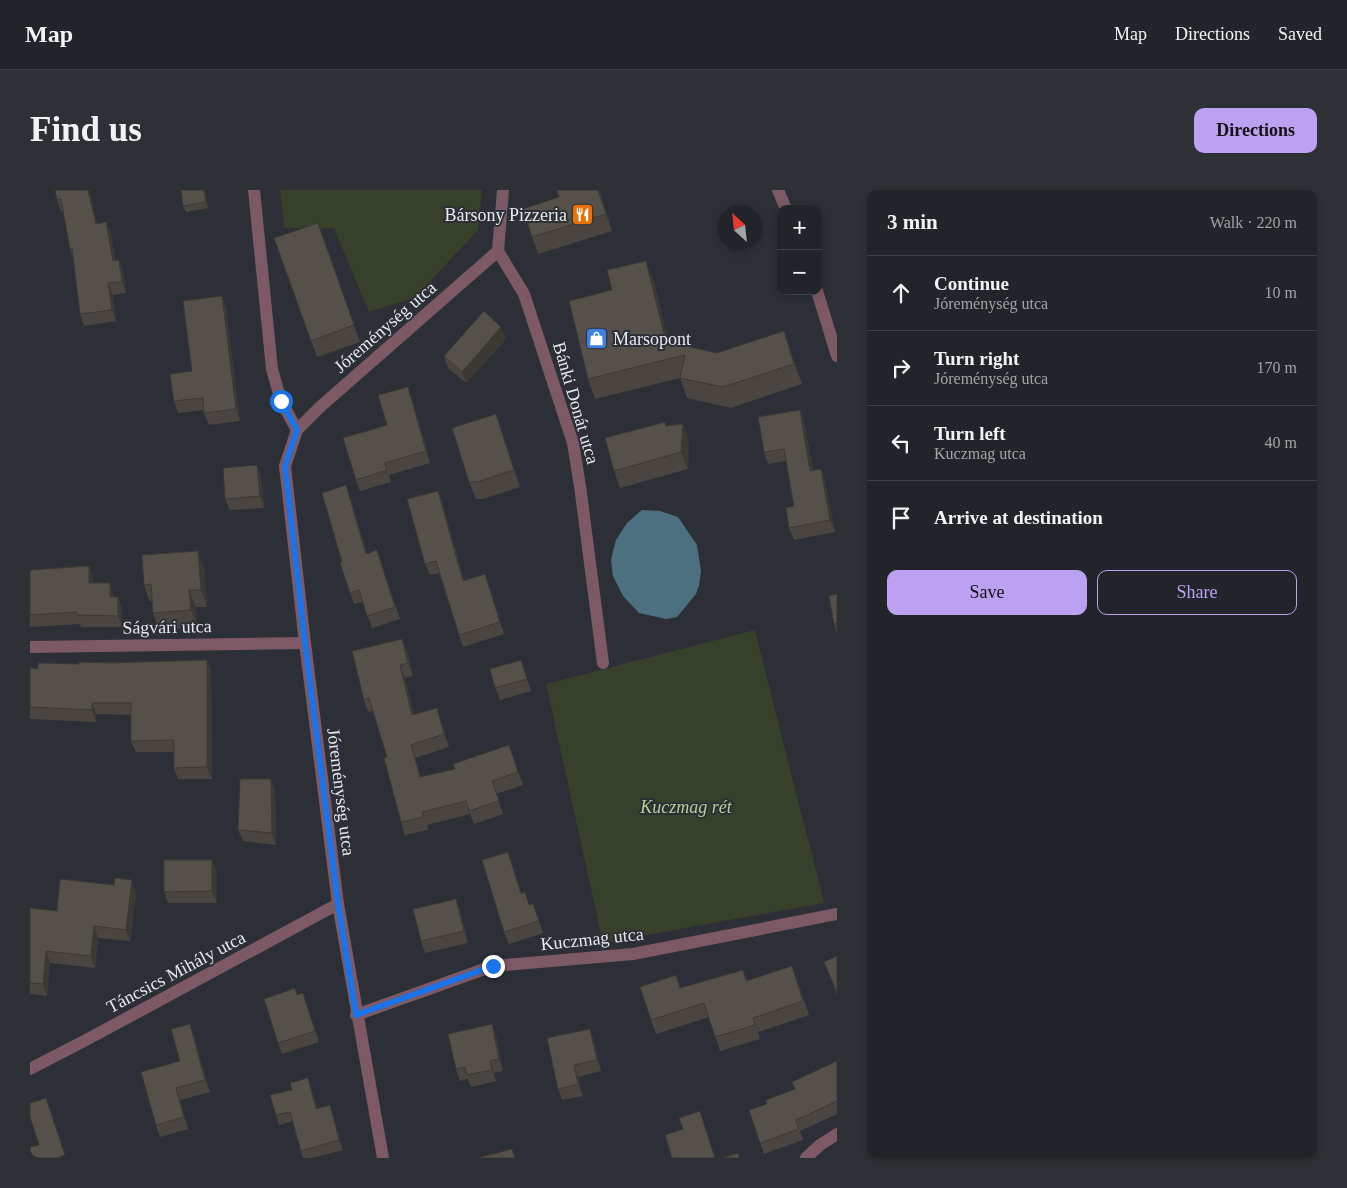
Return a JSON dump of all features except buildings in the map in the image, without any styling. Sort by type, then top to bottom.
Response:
[{"type":"street","points":[[254,190],[272,369],[281,401],[297,430]]},
{"type":"street","points":[[498,251],[503,190]]},
{"type":"street","points":[[778,190],[784,205]]},
{"type":"street","name":"Jóreménység utca","points":[[383,1158],[356,1015],[338,904],[285,466],[297,430],[320,407],[498,251]]},
{"type":"street","name":"Bánki Donát utca","points":[[498,251],[524,294],[573,443],[603,663]]},
{"type":"street","points":[[818,295],[837,356]]},
{"type":"street","name":"Ságvári utca","points":[[30,647],[305,643]]},
{"type":"street","name":"Táncsics Mihály utca","points":[[30,1069],[338,904]]},
{"type":"street","name":"Kuczmag utca","points":[[356,1015],[493,966],[633,954],[837,914]]},
{"type":"street","points":[[806,1158],[820,1145],[837,1134]]},
{"type":"green space","points":[[280,190],[482,190],[478,230],[414,298],[369,312],[334,228],[284,228]]},
{"type":"green space","name":"Kuczmag rét","points":[[755,630],[824,903],[603,943],[546,684]]},
{"type":"water","points":[[642,510],[660,511],[678,517],[697,545],[701,571],[699,585],[696,594],[677,617],[666,619],[639,613],[623,596],[613,576],[611,560],[616,540],[627,523]]},
{"type":"place","name":"Bársony Pizzeria","points":[[583,215]]},
{"type":"place","name":"Marsopont","points":[[597,339]]},
{"type":"route","points":[[281,401],[297,430],[285,466],[338,904],[356,1015],[493,966]]}]
